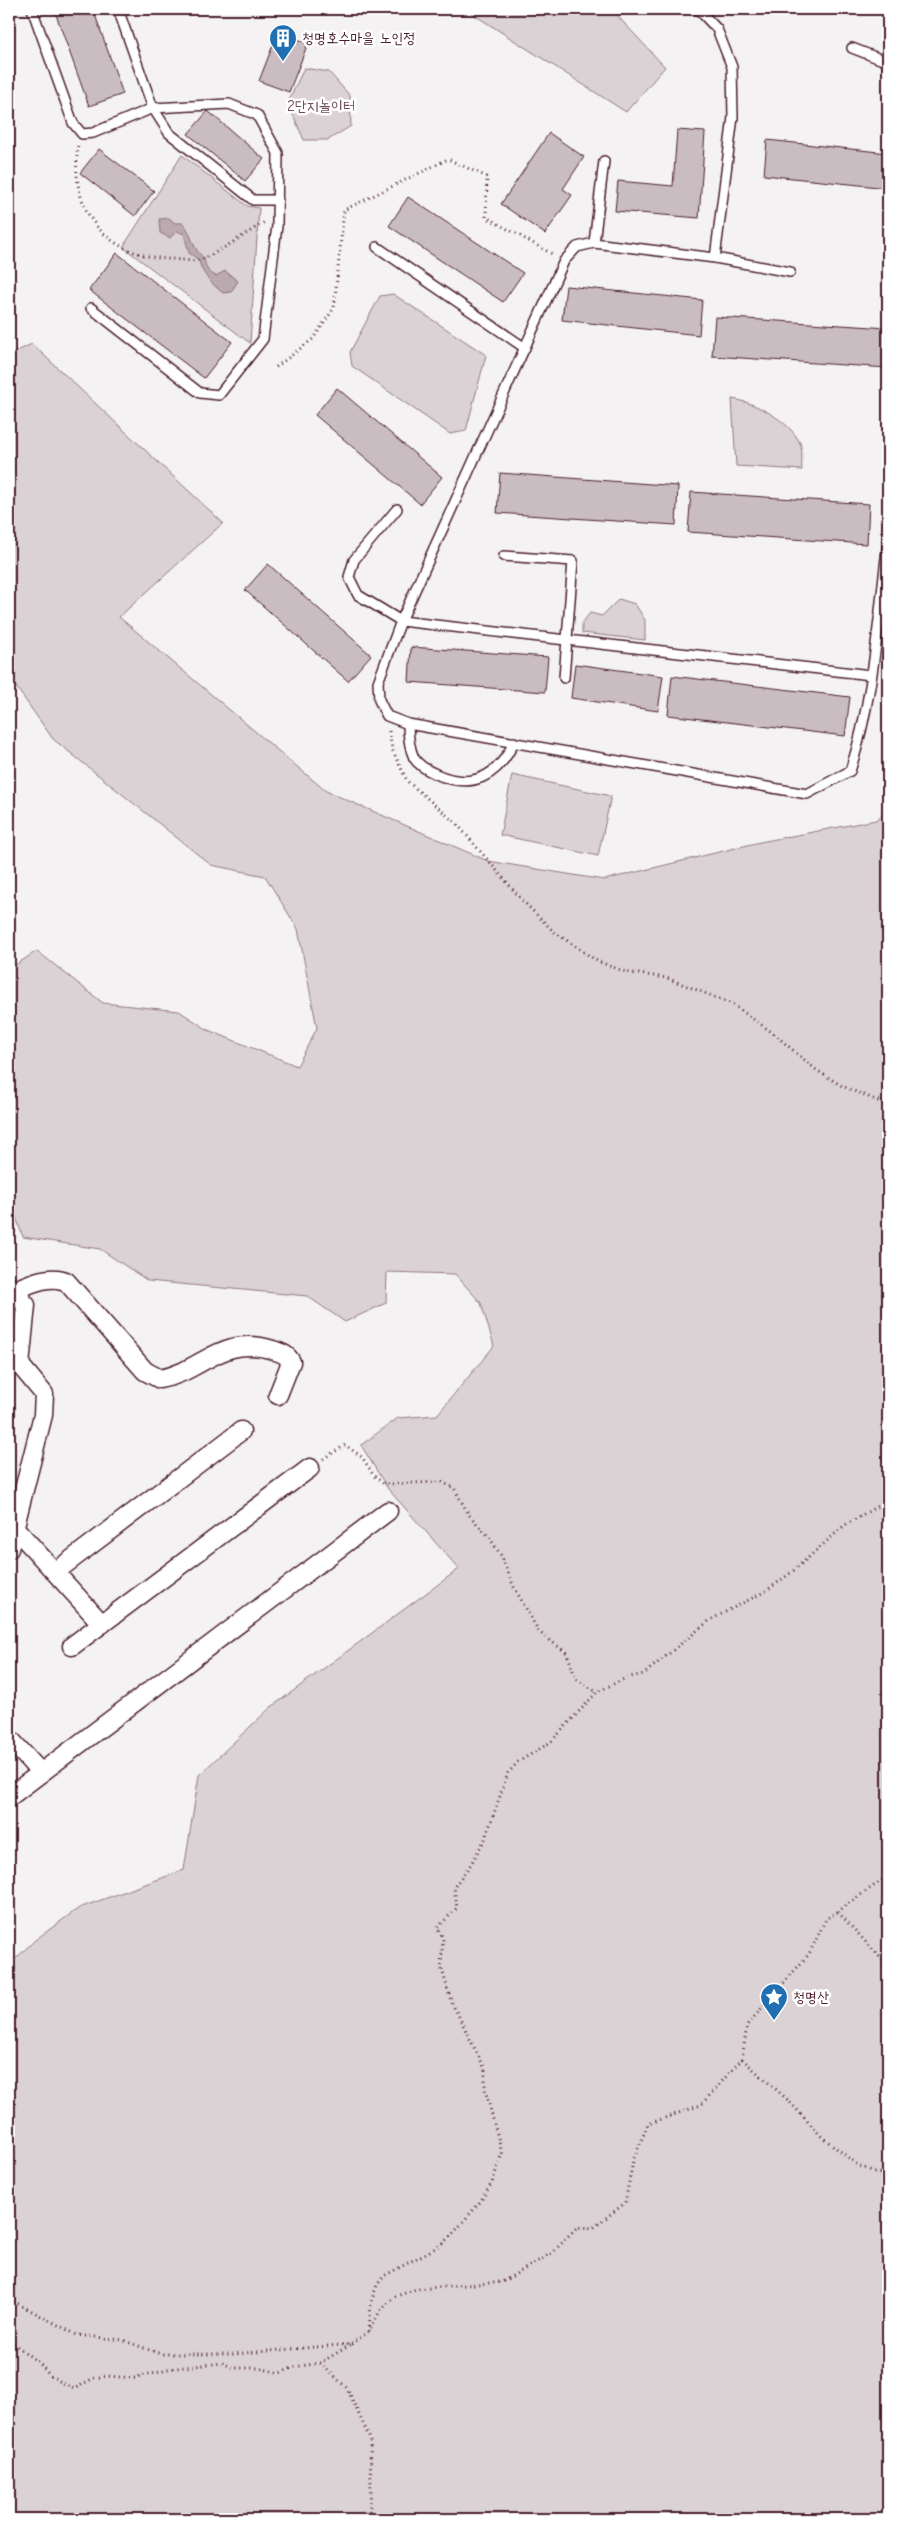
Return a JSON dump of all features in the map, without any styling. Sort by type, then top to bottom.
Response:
[{"type":"street","points":[[9,1549],[43,1415],[44,1394],[20,1365],[26,1305],[11,1289],[34,1281],[61,1279],[66,1281],[145,1371],[160,1379],[175,1375],[222,1350],[256,1345],[286,1354],[291,1362],[278,1394]]},
{"type":"street","points":[[55,1572],[240,1431]]},
{"type":"street","points":[[72,1646],[310,1468]]},
{"type":"street","points":[[9,1797],[388,1511]]},
{"type":"street","points":[[14,1527],[102,1624]]},
{"type":"street","points":[[9,1738],[41,1773]]},
{"type":"lane","points":[[32,9],[73,124],[82,134],[93,132],[153,108],[229,104],[257,115],[278,153],[277,214],[263,338],[219,395],[200,393],[91,308]]},
{"type":"lane","points":[[118,9],[153,108],[169,132],[253,200],[278,200]]},
{"type":"lane","points":[[698,9],[717,29],[732,67],[733,117],[715,258]]},
{"type":"lane","points":[[852,48],[888,62]]},
{"type":"lane","points":[[594,243],[604,161]]},
{"type":"lane","points":[[790,272],[715,258],[594,243],[577,247],[564,261],[401,621],[378,682],[379,700],[387,716],[408,724],[807,794],[850,771],[860,741],[871,675],[888,542]]},
{"type":"lane","points":[[377,247],[525,348]]},
{"type":"lane","points":[[397,509],[354,560],[349,577],[358,596],[401,621],[871,675]]},
{"type":"lane","points":[[504,556],[573,560],[564,678]]},
{"type":"lane","points":[[408,724],[408,738],[415,759],[429,771],[460,782],[483,778],[500,767],[514,742]]},
{"type":"path","points":[[82,134],[76,159],[77,188],[83,207],[94,226],[123,247],[156,258],[199,260],[277,214]]},
{"type":"path","points":[[276,367],[313,339],[334,308],[344,210],[448,159],[487,177],[486,217],[564,261]]},
{"type":"path","points":[[387,716],[392,749],[407,781],[457,824],[522,900],[553,930],[597,961],[626,972],[667,978],[732,1004],[773,1033],[815,1069],[842,1086],[888,1105]]},
{"type":"path","points":[[310,1468],[345,1445],[362,1457],[374,1476],[384,1484],[442,1482],[454,1488],[468,1515],[489,1537],[502,1557],[514,1587],[539,1632],[567,1653],[576,1679],[597,1692]]},
{"type":"path","points":[[369,2331],[371,2302],[377,2285],[384,2276],[439,2246],[450,2236],[480,2202],[492,2183],[502,2153],[485,2089],[485,2069],[451,2001],[441,1966],[443,1938],[437,1928],[457,1908],[454,1887],[472,1864],[485,1839],[508,1773],[518,1762],[551,1742],[597,1692],[626,1678],[644,1674],[710,1620],[766,1591],[792,1572],[845,1525],[888,1500]]},
{"type":"path","points":[[9,2340],[39,2363],[50,2376],[74,2389],[94,2378],[107,2376],[134,2378],[167,2369],[222,2363],[234,2368],[259,2368],[280,2372],[294,2367],[320,2363],[352,2344],[369,2331],[380,2311],[394,2297],[416,2289],[502,2282],[552,2252],[577,2227],[593,2228],[625,2203],[633,2161],[648,2124],[701,2106],[742,2059],[747,2026],[809,1954],[826,1919],[888,1876]]},
{"type":"path","points":[[837,1911],[888,1966]]},
{"type":"path","points":[[742,2059],[789,2101],[821,2136],[859,2166],[888,2177]]},
{"type":"path","points":[[9,2300],[77,2335],[122,2340],[161,2354],[233,2354],[352,2344]]},
{"type":"path","points":[[320,2363],[347,2388],[370,2439],[372,2488],[369,2519]]},
{"type":"green space","points":[[465,9],[611,9],[665,67],[626,112]]},
{"type":"green space","name":"2단지놀이터","points":[[304,68],[329,72],[350,96],[351,126],[328,140],[304,140],[288,103]]},
{"type":"green space","points":[[182,155],[247,206],[259,208],[250,343],[123,247]]},
{"type":"green space","points":[[393,294],[486,355],[466,431],[450,434],[352,366],[350,352],[380,296]]},
{"type":"green space","points":[[32,344],[223,523],[119,617],[326,791],[488,861],[604,880],[760,842],[876,820],[888,809],[888,2519],[9,2519],[9,1965],[35,1940],[79,1908],[184,1870],[199,1775],[270,1708],[459,1569],[388,1489],[361,1445],[398,1418],[437,1415],[494,1346],[481,1303],[455,1274],[387,1272],[386,1303],[345,1322],[307,1296],[148,1281],[100,1249],[23,1237],[9,1197],[9,969],[37,951],[103,1003],[179,1011],[208,1030],[297,1066],[317,1028],[298,929],[265,876],[211,865],[53,739],[9,677],[9,355]]},
{"type":"green space","points":[[732,399],[761,408],[788,427],[800,443],[802,470],[736,466]]},
{"type":"green space","points":[[619,599],[635,604],[645,620],[645,640],[582,633],[582,623],[590,613],[602,616]]},
{"type":"green space","points":[[512,775],[611,796],[598,856],[500,835]]},
{"type":"shaded area","points":[[169,218],[175,223],[183,223],[211,273],[216,276],[225,271],[238,281],[231,292],[223,293],[208,279],[202,270],[199,260],[189,253],[184,234],[177,231],[170,238],[160,233],[159,219]]},
{"type":"building","points":[[54,9],[93,9],[123,94],[89,106]]},
{"type":"building","name":"청명호수마을 노인정","points":[[278,32],[308,43],[289,92],[259,81]]},
{"type":"building","points":[[208,111],[264,159],[245,181],[188,134]]},
{"type":"building","points":[[677,130],[705,132],[699,218],[615,211],[618,181],[673,186]]},
{"type":"building","points":[[549,133],[584,157],[563,189],[572,195],[545,234],[501,204]]},
{"type":"building","points":[[767,140],[888,153],[888,188],[764,175]]},
{"type":"building","points":[[99,149],[154,191],[135,216],[80,173]]},
{"type":"building","points":[[408,197],[523,273],[503,302],[389,226]]},
{"type":"building","points":[[117,253],[232,342],[204,378],[89,290]]},
{"type":"building","points":[[566,286],[702,300],[699,335],[562,320]]},
{"type":"building","points":[[715,317],[888,328],[888,368],[712,356]]},
{"type":"building","points":[[337,388],[442,477],[420,504],[315,415]]},
{"type":"building","points":[[500,473],[678,486],[676,525],[497,513]]},
{"type":"building","points":[[691,492],[869,504],[867,544],[688,532]]},
{"type":"building","points":[[268,564],[371,655],[348,681],[245,590]]},
{"type":"building","points":[[411,647],[548,657],[545,692],[409,682]]},
{"type":"building","points":[[575,664],[663,676],[658,711],[571,698]]},
{"type":"building","points":[[672,676],[850,697],[845,736],[668,715]]},
{"type":"place","name":"청명호수마을 노인정","points":[[283,62]]},
{"type":"place","name":"청명산","points":[[774,2021]]}]
